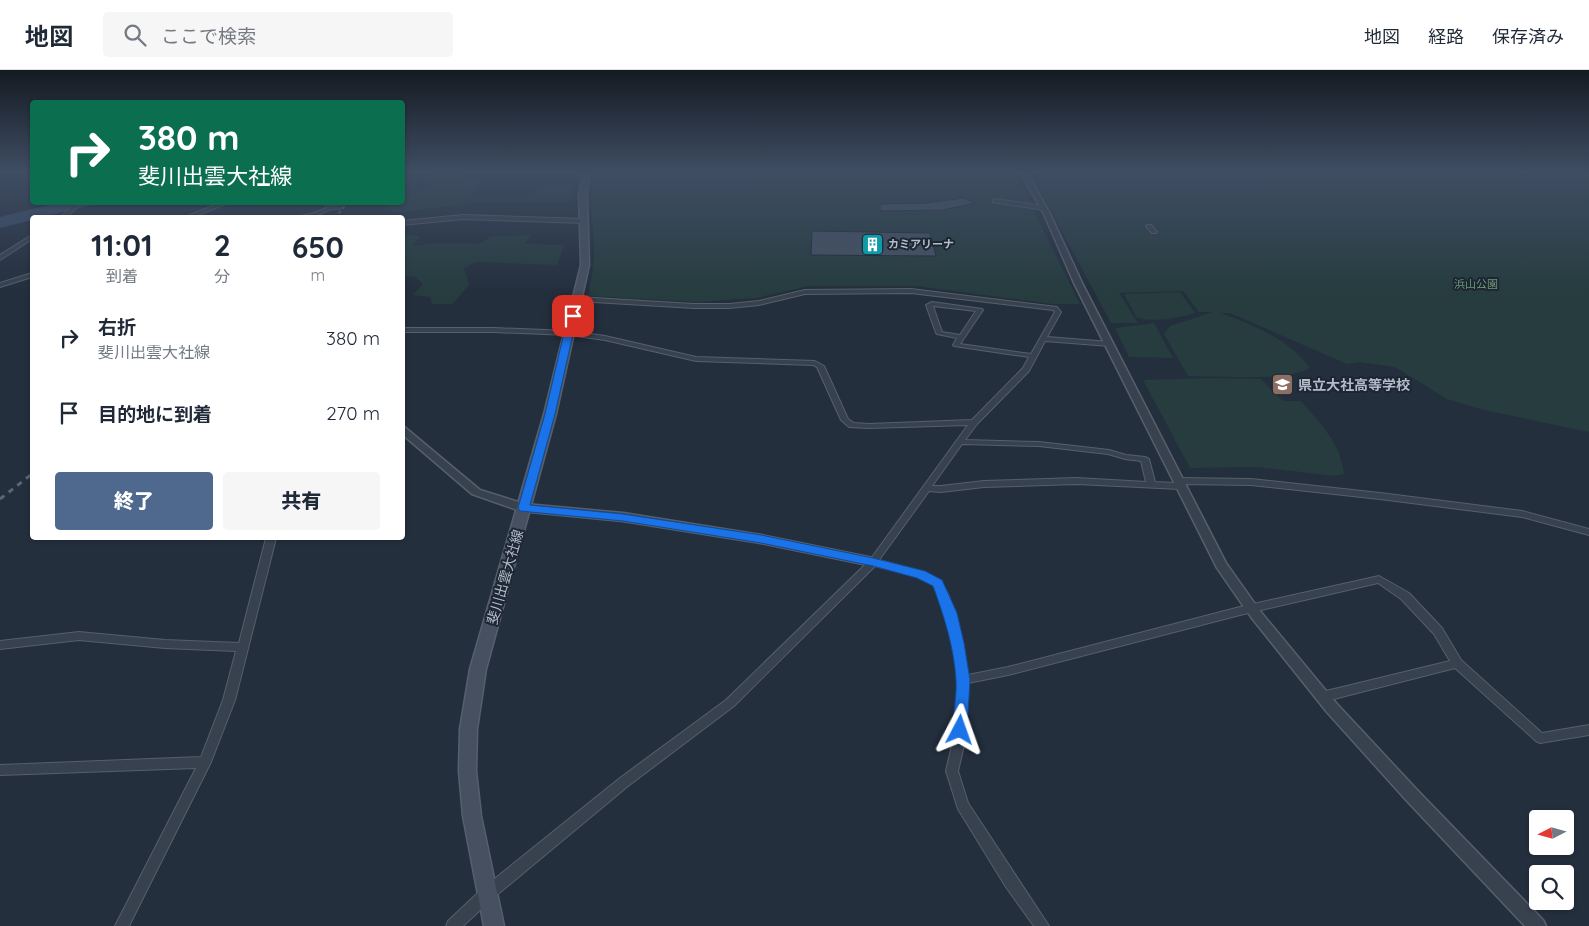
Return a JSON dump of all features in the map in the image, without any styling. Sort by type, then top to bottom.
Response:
[{"type":"main road","name":"斐川出雲大社線","points":[[494,926],[469,794],[468,738],[471,709],[478,669],[550,414],[585,264],[584,211]]},
{"type":"street","points":[[1045,211],[1078,282],[1221,566],[1250,609],[1322,697],[1537,926]]},
{"type":"street","points":[[405,223],[463,217],[584,221]]},
{"type":"street","points":[[1148,226],[1154,232]]},
{"type":"street","points":[[0,258],[30,238]]},
{"type":"street","points":[[0,285],[30,277]]},
{"type":"street","points":[[453,926],[487,894],[632,776],[730,703],[873,562],[974,422],[1026,369],[1058,310],[911,291],[805,292],[759,303],[729,306],[694,306],[576,299]]},
{"type":"street","points":[[960,337],[939,333],[929,305],[980,310],[956,345],[1034,356]]},
{"type":"street","points":[[405,330],[494,330],[569,333],[605,338],[696,359],[814,363],[820,366],[845,420],[852,425],[974,422]]},
{"type":"street","points":[[1043,339],[1110,344]]},
{"type":"street","points":[[405,431],[476,492],[524,508],[623,517],[761,539],[873,562],[921,574],[938,583],[952,621],[963,680],[959,741],[952,771],[962,804],[1011,882],[1042,926]]},
{"type":"street","points":[[959,442],[1039,444],[1109,452],[1125,457],[1145,459],[1151,486]]},
{"type":"street","points":[[927,488],[941,489],[984,484],[1077,482],[1151,486],[1251,482],[1522,514],[1589,532]]},
{"type":"street","points":[[122,926],[205,762],[229,700],[241,647],[270,540]]},
{"type":"street","points":[[963,680],[1008,671],[1250,609],[1379,579],[1405,596],[1438,632],[1457,664],[1540,738],[1589,730]]},
{"type":"street","points":[[0,645],[79,636],[165,644],[241,647]]},
{"type":"street","points":[[1322,697],[1457,664]]},
{"type":"street","points":[[0,770],[205,762]]},
{"type":"green space","points":[[591,211],[1034,211],[1080,304],[1053,304],[915,286],[809,286],[757,298],[698,302],[588,296],[594,261]]},
{"type":"green space","name":"浜山公園","points":[[1051,211],[1589,211],[1589,432],[1484,410],[1447,399],[1395,367],[1359,362],[1347,364],[1230,313],[1221,313],[1270,334],[1292,349],[1310,368],[1299,372],[1269,377],[1188,376],[1164,334],[1170,326],[1213,312],[1199,312],[1183,291],[1119,293],[1138,323],[1111,323]]},
{"type":"green space","points":[[405,234],[421,236],[412,246],[438,243],[480,244],[491,236],[531,235],[525,244],[564,245],[557,265],[476,262],[464,268],[469,285],[453,304],[432,304],[430,297],[413,295],[423,284],[415,277],[405,276]]},
{"type":"green space","points":[[1180,292],[1195,313],[1159,320],[1137,318],[1124,294]]},
{"type":"green space","points":[[1154,323],[1173,358],[1129,357],[1115,328]]},
{"type":"green space","points":[[1261,379],[1283,401],[1301,401],[1334,443],[1342,462],[1344,474],[1335,476],[1256,467],[1190,468],[1143,380]]},
{"type":"water","points":[[25,211],[67,211],[49,215],[30,215],[30,220],[0,228],[0,217]]},
{"type":"building","name":"カミアリーナ","points":[[812,231],[930,233],[936,256],[811,255]]},
{"type":"railway","points":[[337,215],[341,211]]},
{"type":"railway","points":[[0,499],[30,476]]},
{"type":"place","name":"カミアリーナ","points":[[872,244]]},
{"type":"place","name":"県立大社高等学校","points":[[1282,385]]},
{"type":"route","points":[[573,316],[550,414],[524,508],[623,517],[761,539],[921,574],[938,583],[950,613],[958,643],[963,680],[960,730]]}]
